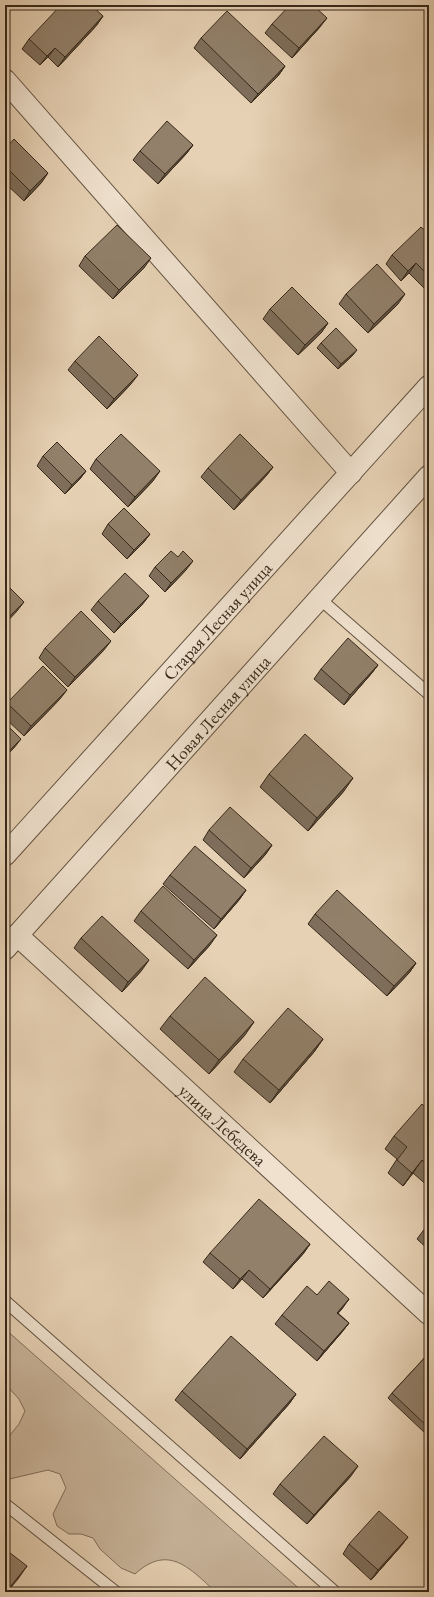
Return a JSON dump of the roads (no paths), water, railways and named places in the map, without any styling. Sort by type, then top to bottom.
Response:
[{"type":"street","points":[[5,80],[351,473]]},
{"type":"street","name":"Старая Лесная улица","points":[[5,855],[429,386]]},
{"type":"street","name":"Новая Лесная улица","points":[[11,942],[429,476]]},
{"type":"street","name":"улица Лебедева","points":[[11,942],[429,1314]]},
{"type":"lane","points":[[320,599],[429,694]]},
{"type":"lane","points":[[5,1301],[335,1592]]},
{"type":"lane","points":[[5,1504],[116,1592]]}]
